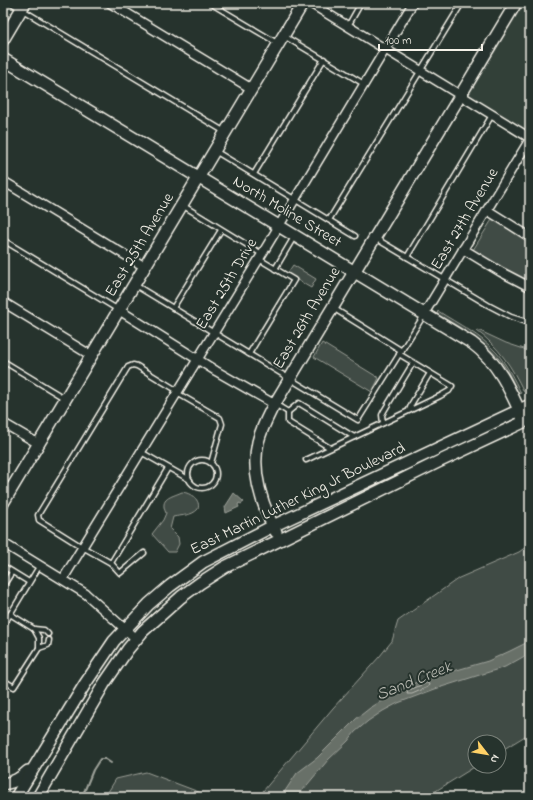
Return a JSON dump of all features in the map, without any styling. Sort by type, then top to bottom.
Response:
[{"type":"street","points":[[110,3],[252,89]]},
{"type":"street","name":"East 25th Avenue","points":[[3,503],[8,485],[39,444],[303,3]]},
{"type":"street","points":[[310,3],[530,138]]},
{"type":"street","name":"East 25th Drive","points":[[63,579],[214,333],[413,3]]},
{"type":"street","name":"East 26th Avenue","points":[[280,540],[266,511],[260,490],[256,459],[258,441],[261,433],[274,404],[516,3]]},
{"type":"street","points":[[3,40],[23,6]]},
{"type":"street","name":"North Moline Street","points":[[3,59],[472,343],[487,355],[501,374],[519,410],[527,420]]},
{"type":"street","name":"East 27th Avenue","points":[[424,314],[530,138]]},
{"type":"street","points":[[3,181],[145,267]]},
{"type":"street","points":[[487,210],[530,237]]},
{"type":"street","points":[[463,249],[501,272],[530,287]]},
{"type":"street","points":[[3,302],[92,356]]},
{"type":"street","points":[[119,310],[274,404]]},
{"type":"street","name":"East Martin Luther King Jr Boulevard","points":[[16,797],[97,665],[124,629],[149,604],[190,570],[217,554],[273,526],[530,405]]},
{"type":"street","name":"East Martin Luther King Jr Boulevard","points":[[38,797],[44,792],[112,672],[136,639],[160,615],[200,583],[225,567],[527,420]]},
{"type":"street","points":[[3,423],[39,444]]},
{"type":"street","points":[[3,543],[63,579],[94,600],[136,639]]},
{"type":"street","points":[[3,784],[14,782],[21,778],[36,764]]},
{"type":"lane","points":[[11,3],[23,6],[226,132]]},
{"type":"lane","points":[[210,3],[281,40],[324,59],[364,84]]},
{"type":"lane","points":[[348,26],[361,3]]},
{"type":"lane","points":[[329,220],[462,3]]},
{"type":"lane","points":[[254,174],[324,59]]},
{"type":"lane","points":[[408,257],[492,115]]},
{"type":"lane","points":[[215,151],[355,236]]},
{"type":"lane","points":[[182,205],[221,230],[275,269],[294,280],[249,354]]},
{"type":"lane","points":[[174,308],[221,230]]},
{"type":"lane","points":[[275,269],[295,235]]},
{"type":"lane","points":[[374,238],[488,305],[511,317],[530,323]]},
{"type":"lane","points":[[3,240],[119,310]]},
{"type":"lane","points":[[134,284],[358,420],[424,314]]},
{"type":"lane","points":[[306,460],[440,396],[452,386],[332,308]]},
{"type":"lane","points":[[3,361],[66,399]]},
{"type":"lane","points":[[383,423],[382,415],[413,362]]},
{"type":"lane","points":[[144,553],[120,573],[111,563],[82,548],[46,526],[39,520],[38,515],[128,367],[133,365],[137,366],[220,418],[222,424],[211,463]]},
{"type":"lane","points":[[408,410],[430,373]]},
{"type":"lane","points":[[288,412],[299,403],[354,437]]},
{"type":"lane","points":[[274,404],[288,412]]},
{"type":"lane","points":[[288,412],[288,422],[330,448]]},
{"type":"lane","points":[[141,451],[190,480],[197,486],[201,487],[210,484],[215,476],[214,467],[211,463],[199,460],[192,464],[188,471],[190,480]]},
{"type":"lane","points":[[111,563],[168,468]]},
{"type":"lane","points":[[3,626],[40,565]]},
{"type":"lane","points":[[3,566],[29,582]]},
{"type":"lane","points":[[3,586],[12,572]]},
{"type":"lane","points":[[10,614],[34,629],[44,630],[48,634]]},
{"type":"lane","points":[[3,680],[14,687],[39,648],[39,638],[34,629]]},
{"type":"lane","points":[[39,648],[48,645],[49,640]]},
{"type":"shaded area","points":[[523,3],[530,3],[530,136],[466,97]]},
{"type":"shaded area","points":[[493,218],[530,240],[530,282],[512,274],[473,250]]},
{"type":"shaded area","points":[[293,265],[316,279],[311,288],[287,274]]},
{"type":"shaded area","points":[[438,311],[477,335],[491,347],[504,362],[521,393],[519,394],[503,364],[489,348],[455,324],[437,314]]},
{"type":"shaded area","points":[[478,330],[506,343],[530,351],[530,389],[524,392],[515,374],[504,358],[485,337],[477,331]]},
{"type":"shaded area","points":[[322,343],[379,378],[372,392],[314,357]]},
{"type":"shaded area","points":[[182,492],[189,494],[197,500],[199,506],[196,511],[190,514],[173,517],[170,529],[178,537],[179,544],[175,552],[168,552],[152,534],[163,520],[166,513],[164,508],[165,501]]},
{"type":"shaded area","points":[[530,544],[530,733],[507,747],[507,734],[467,734],[467,772],[426,797],[258,797],[392,641],[398,621],[459,578],[519,552]]},
{"type":"shaded area","points":[[146,772],[212,797],[105,797],[116,779]]},
{"type":"water","points":[[234,493],[244,502],[241,504],[239,503],[239,507],[226,513],[225,507]]},
{"type":"water","points":[[530,641],[530,653],[505,667],[435,689],[398,703],[383,711],[355,732],[348,741],[328,760],[297,797],[281,797],[297,773],[317,758],[356,719],[370,708],[398,691],[419,681],[488,661]]},
{"type":"waterway","points":[[82,797],[93,770],[100,759],[105,759],[111,763]]},
{"type":"water label","name":"Sand Creek","points":[[414,681]]}]
